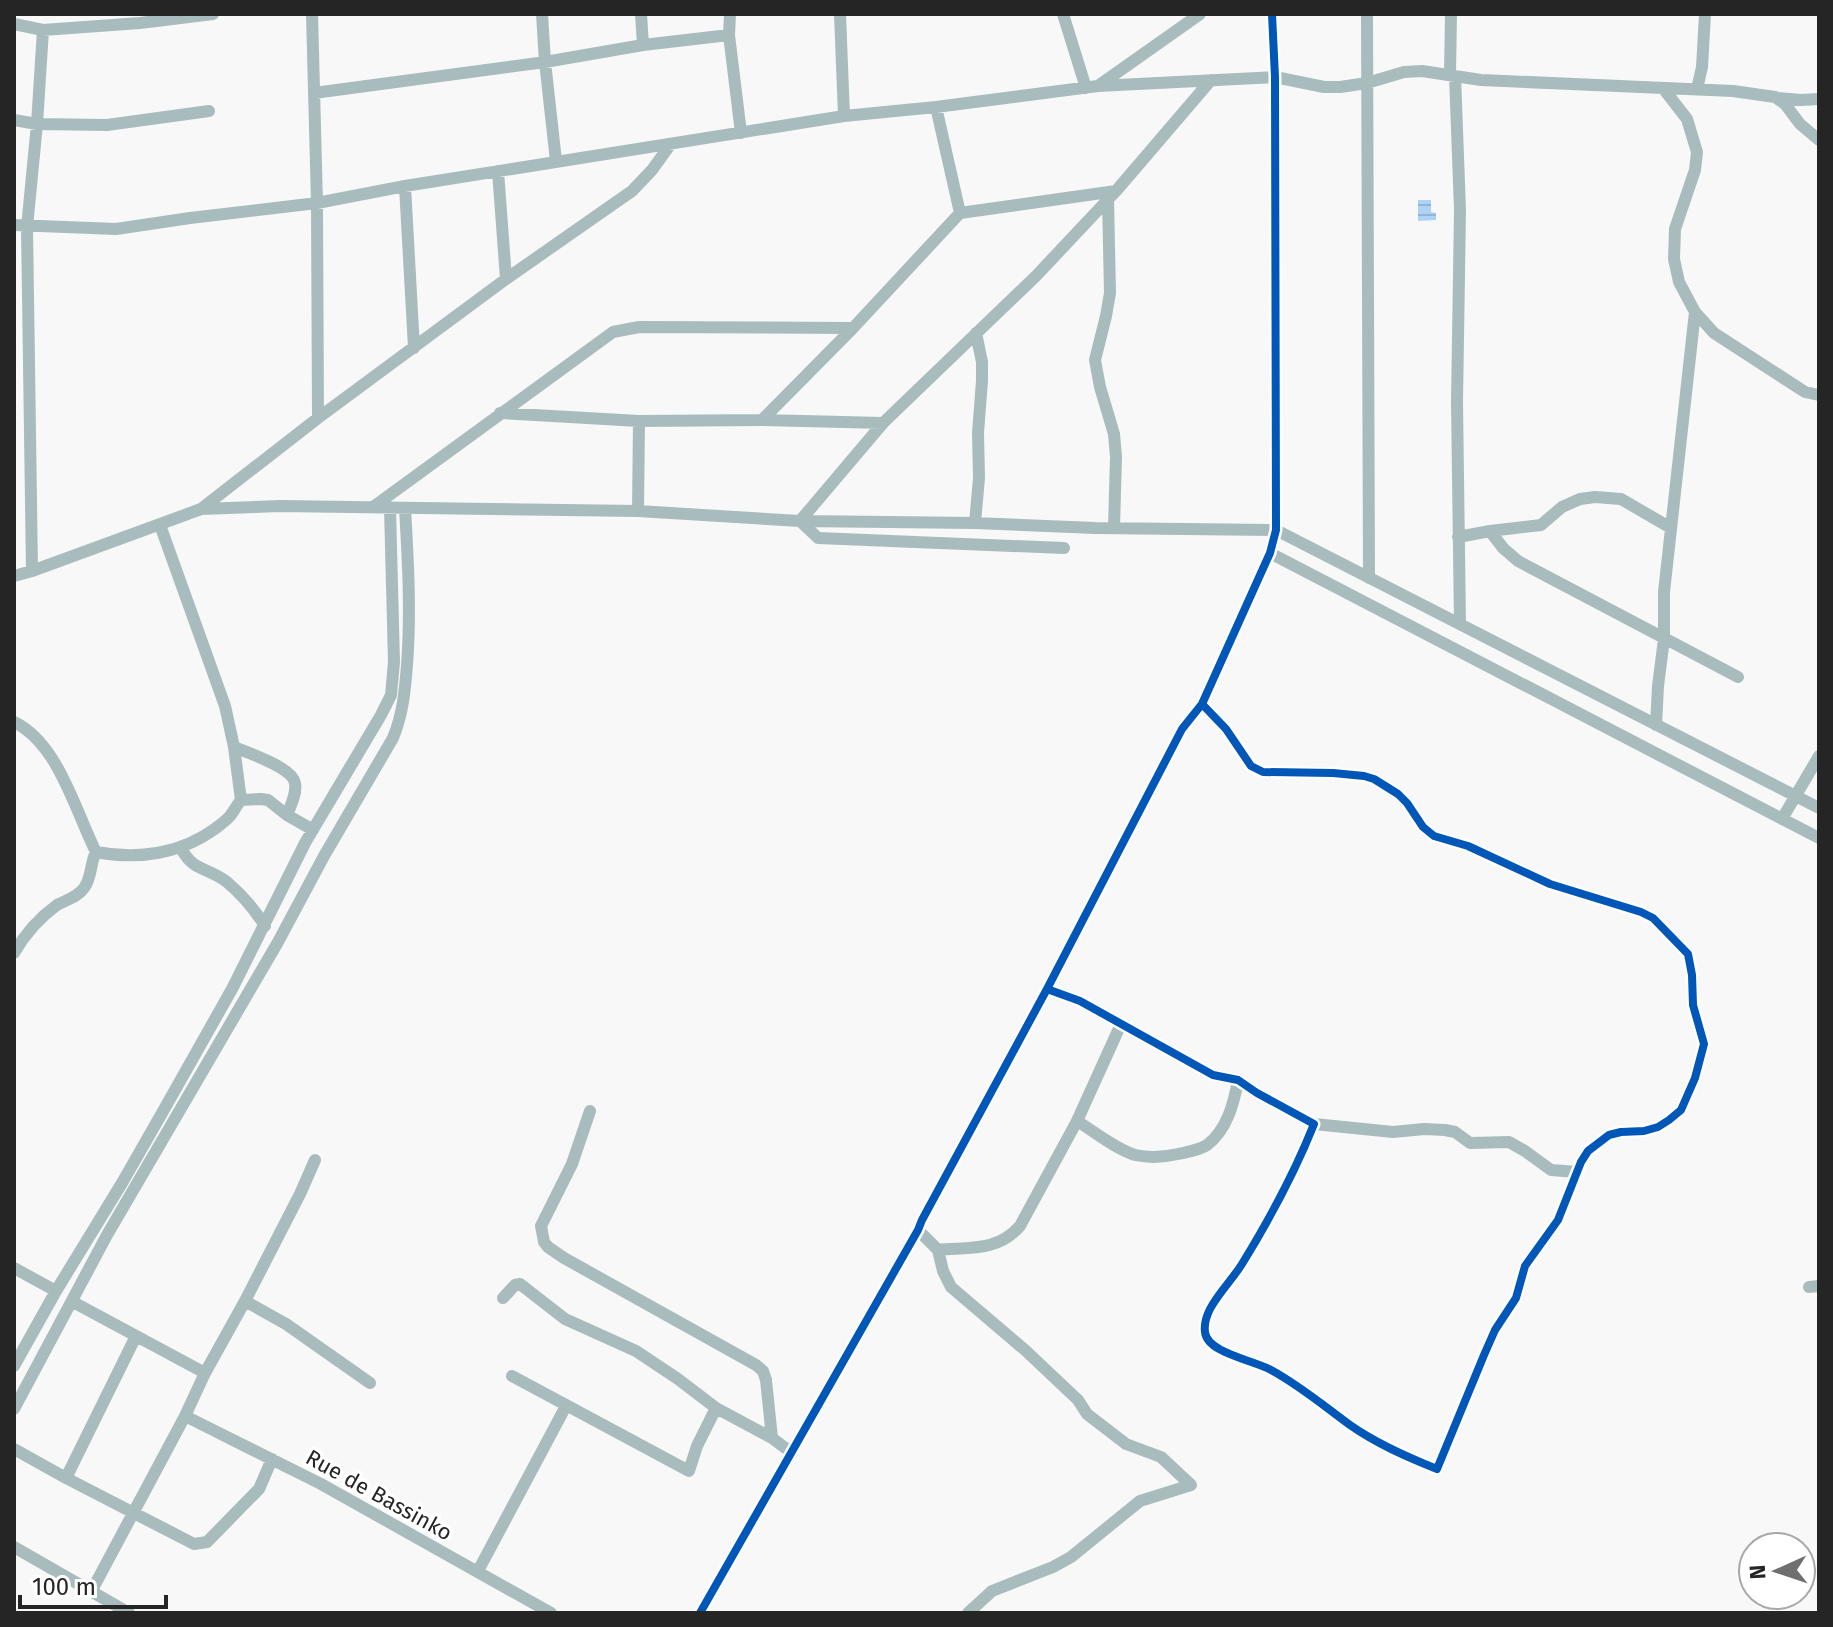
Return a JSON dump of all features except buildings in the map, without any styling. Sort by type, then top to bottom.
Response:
[{"type":"street","points":[[14,24],[43,30],[213,14]]},
{"type":"street","points":[[312,14],[318,418]]},
{"type":"street","points":[[542,14],[556,161]]},
{"type":"street","points":[[641,14],[643,45]]},
{"type":"street","points":[[730,14],[729,35],[741,133]]},
{"type":"street","points":[[840,14],[844,116]]},
{"type":"street","points":[[1063,14],[1092,87]]},
{"type":"street","points":[[1092,87],[1200,14]]},
{"type":"street","points":[[700,1613],[918,1230],[1182,729],[1202,704],[1270,553],[1276,530],[1275,77],[1272,14]]},
{"type":"street","points":[[1367,14],[1369,578]]},
{"type":"street","points":[[1451,14],[1460,210],[1457,402],[1460,624]]},
{"type":"street","points":[[1697,89],[1702,67],[1705,14]]},
{"type":"street","points":[[32,571],[21,226],[37,124],[43,30]]},
{"type":"street","points":[[314,93],[729,35]]},
{"type":"street","points":[[21,226],[116,229],[317,203],[556,161],[844,116],[1092,87],[1275,77],[1324,87],[1340,87],[1404,72],[1435,71],[1481,80],[1697,89],[1801,100],[1819,99]]},
{"type":"street","points":[[800,521],[883,423],[1036,276],[1112,195],[1211,80]]},
{"type":"street","points":[[1663,88],[1687,119],[1697,152],[1695,170],[1675,229],[1674,259],[1679,282],[1695,312],[1714,333],[1805,392],[1819,395]]},
{"type":"street","points":[[1775,97],[1819,140]]},
{"type":"street","points":[[1801,100],[1819,111]]},
{"type":"street","points":[[936,107],[960,213]]},
{"type":"street","points":[[14,120],[37,124],[107,125],[209,111]]},
{"type":"street","points":[[14,576],[201,509],[506,279],[632,191],[670,145]]},
{"type":"street","points":[[498,171],[506,279]]},
{"type":"street","points":[[405,186],[414,348]]},
{"type":"street","points":[[762,420],[960,213],[1112,195]]},
{"type":"street","points":[[1112,195],[1110,293],[1095,360],[1114,434],[1114,528]]},
{"type":"street","points":[[1656,725],[1664,639],[1664,592],[1695,312]]},
{"type":"street","points":[[373,507],[613,332],[627,328],[853,328]]},
{"type":"street","points":[[975,523],[982,381],[976,333]]},
{"type":"street","points":[[500,413],[639,421],[883,423]]},
{"type":"street","points":[[638,511],[639,421]]},
{"type":"street","points":[[1458,537],[1541,525],[1562,507],[1580,499],[1595,497],[1621,499],[1671,528]]},
{"type":"street","points":[[201,509],[280,506],[638,511],[800,521],[1276,530],[1819,808]]},
{"type":"street","points":[[14,1366],[166,1106],[265,926],[313,830],[391,695],[394,662],[390,508]]},
{"type":"street","points":[[14,1409],[107,1235],[278,942],[399,724],[410,627],[405,508]]},
{"type":"street","points":[[800,521],[818,538],[1064,548]]},
{"type":"street","points":[[96,852],[142,855],[181,848],[230,817],[241,800],[225,706],[160,525]]},
{"type":"street","points":[[1490,531],[1518,561],[1738,677]]},
{"type":"street","points":[[1270,553],[1819,838]]},
{"type":"street","points":[[1202,704],[1226,729],[1256,770],[1333,773],[1374,779],[1398,794],[1423,827],[1434,836],[1468,846],[1550,884],[1641,912],[1653,918],[1688,954],[1693,1005],[1704,1044],[1681,1110],[1658,1127],[1609,1135],[1588,1151],[1558,1220],[1525,1266],[1516,1298],[1495,1330],[1437,1469],[1392,1451],[1272,1370],[1213,1347],[1204,1331],[1208,1313],[1252,1247],[1314,1124]]},
{"type":"street","points":[[14,722],[25,727],[45,747],[60,772],[96,852]]},
{"type":"street","points":[[1661,756],[1673,733]]},
{"type":"street","points":[[234,747],[292,776],[296,785],[287,815]]},
{"type":"street","points":[[1782,819],[1819,756]]},
{"type":"street","points":[[241,800],[268,800],[313,830]]},
{"type":"street","points":[[181,848],[187,859],[197,867],[228,883],[256,911],[265,926]]},
{"type":"street","points":[[14,953],[30,929],[56,906],[82,892],[96,852]]},
{"type":"street","points":[[1047,989],[1080,1001],[1213,1075],[1238,1080],[1314,1124],[1393,1132],[1445,1130],[1475,1143],[1509,1142],[1551,1170],[1577,1172]]},
{"type":"street","points":[[938,1250],[1000,1243],[1020,1226],[1077,1121],[1121,1024]]},
{"type":"street","points":[[1077,1121],[1136,1155],[1176,1155],[1205,1147],[1220,1132],[1234,1105],[1238,1080]]},
{"type":"street","points":[[590,1111],[572,1164],[541,1226],[544,1242],[564,1258],[763,1371],[772,1438]]},
{"type":"street","points":[[91,1592],[245,1301],[315,1160]]},
{"type":"street","points":[[918,1230],[938,1250],[951,1287],[1046,1370],[1078,1400],[1083,1410],[1126,1444],[1161,1457],[1191,1485],[1140,1501],[1071,1557],[992,1591],[968,1613]]},
{"type":"street","points":[[14,1268],[56,1291]]},
{"type":"street","points":[[503,1298],[515,1285],[520,1284],[565,1319],[636,1351],[716,1408],[772,1438],[792,1453]]},
{"type":"street","points":[[245,1301],[286,1324],[370,1383]]},
{"type":"street","points":[[73,1302],[205,1373]]},
{"type":"street","points":[[66,1478],[136,1336]]},
{"type":"street","points":[[512,1376],[689,1471],[697,1446],[716,1408]]},
{"type":"street","points":[[478,1571],[566,1406]]},
{"type":"street","name":"Rue de Bassinko","points":[[185,1416],[272,1459],[551,1613]]},
{"type":"street","points":[[14,1449],[194,1544],[207,1542],[259,1489],[272,1459]]},
{"type":"street","points":[[14,1547],[129,1613]]},
{"type":"water","points":[[1418,200],[1431,200],[1431,212],[1436,213],[1436,220],[1418,221]]},
{"type":"cycle path","points":[[700,1613],[918,1230],[1182,729],[1202,704],[1270,553],[1276,530],[1275,77],[1272,14]]},
{"type":"cycle path","points":[[1047,989],[1080,1001],[1213,1075],[1238,1080],[1314,1124],[1262,1230],[1210,1309],[1205,1332],[1208,1339],[1222,1351],[1271,1370],[1371,1438],[1437,1469],[1495,1330],[1516,1298],[1525,1266],[1558,1220],[1588,1151],[1609,1135],[1658,1127],[1681,1110],[1695,1078],[1704,1044],[1693,1005],[1688,954],[1653,918],[1641,912],[1550,884],[1468,846],[1434,836],[1423,827],[1398,794],[1374,779],[1333,773],[1263,772],[1251,766],[1226,729],[1202,704]]}]
